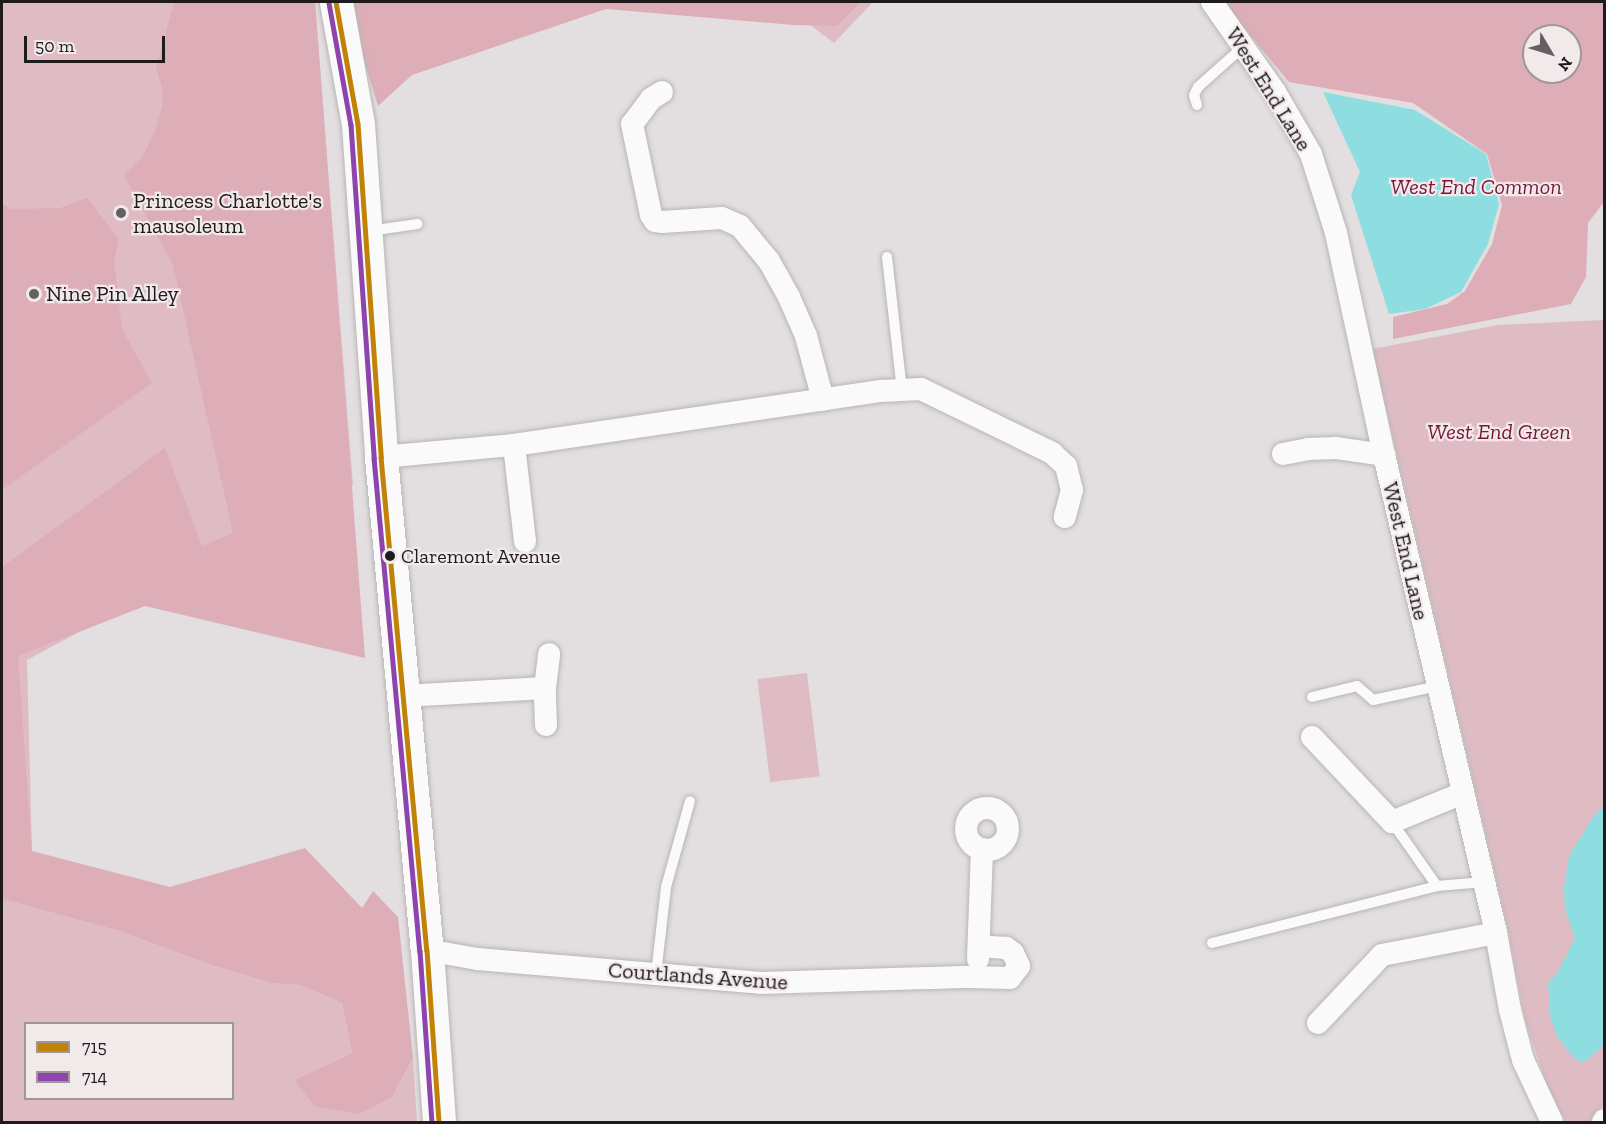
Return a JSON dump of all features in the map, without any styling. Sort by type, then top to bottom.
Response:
[{"type":"main road","points":[[336,2],[358,124],[368,231],[381,457],[427,950],[438,1122]]},
{"type":"street","name":"West End Lane","points":[[1212,2],[1244,46],[1311,154],[1336,233],[1384,455],[1464,793],[1523,1059],[1552,1122]]},
{"type":"street","points":[[662,92],[651,99],[632,124],[645,192],[655,221],[722,218],[740,226],[769,261],[789,297],[806,336],[823,400]]},
{"type":"street","points":[[381,457],[514,445],[823,400],[921,389],[1052,453],[1066,466],[1072,490],[1065,517]]},
{"type":"street","points":[[514,445],[525,541]]},
{"type":"street","points":[[1283,454],[1308,449],[1336,448],[1384,455]]},
{"type":"street","points":[[546,725],[545,688],[549,654]]},
{"type":"street","points":[[404,696],[545,688]]},
{"type":"street","points":[[1312,737],[1392,822],[1464,793]]},
{"type":"street","points":[[969,976],[978,962],[982,849]]},
{"type":"street","points":[[1318,1023],[1382,955],[1496,933]]},
{"type":"street","name":"Courtlands Avenue","points":[[427,950],[477,959],[761,983],[969,976],[1010,978],[1019,966],[1014,953],[1006,948],[979,946]]},
{"type":"lane","points":[[1197,105],[1194,95],[1198,87],[1244,46]]},
{"type":"lane","points":[[368,231],[417,224]]},
{"type":"lane","points":[[886,257],[902,390]]},
{"type":"lane","points":[[1312,696],[1357,686],[1373,700],[1438,686]]},
{"type":"lane","points":[[656,974],[666,887],[690,801]]},
{"type":"lane","points":[[1392,822],[1437,886]]},
{"type":"lane","points":[[1212,943],[1437,886],[1484,882]]},
{"type":"green space","points":[[2,2],[315,2],[353,485],[27,660],[32,851],[2,857]]},
{"type":"green space","points":[[807,2],[873,2],[834,43],[810,25]]},
{"type":"green space","name":"West End Green","points":[[1604,320],[1604,1103],[1594,1122],[1566,1122],[1549,1091],[1525,1020],[1507,925],[1372,349],[1498,325]]},
{"type":"green space","points":[[807,673],[820,776],[770,782],[757,679]]},
{"type":"green space","points":[[2,899],[119,931],[214,966],[271,983],[300,985],[342,1003],[352,1053],[294,1080],[392,1097],[413,1058],[417,1122],[2,1122]]},
{"type":"shaded area","points":[[174,2],[315,2],[365,658],[145,606],[18,656],[32,851],[170,887],[305,848],[362,908],[373,891],[398,917],[413,1058],[392,1097],[359,1114],[314,1106],[294,1080],[352,1053],[342,1003],[300,985],[271,983],[214,966],[119,931],[2,899],[2,567],[165,448],[202,546],[233,533],[173,265],[124,175],[143,156],[155,131],[163,103],[162,87],[156,68]]},
{"type":"shaded area","points":[[346,2],[861,2],[837,26],[794,25],[606,9],[412,75],[378,106]]},
{"type":"shaded area","name":"West End Common","points":[[1223,2],[1604,2],[1604,202],[1588,223],[1586,277],[1571,304],[1393,339],[1393,317],[1447,304],[1465,291],[1492,244],[1502,205],[1487,154],[1413,103],[1289,82]]},
{"type":"shaded area","points":[[87,198],[119,239],[114,261],[122,329],[152,383],[2,490],[2,203],[11,209],[60,208]]},
{"type":"water","points":[[1323,92],[1415,110],[1486,154],[1499,204],[1488,244],[1461,292],[1425,309],[1389,314],[1351,195],[1360,172]]},
{"type":"water","points":[[1604,807],[1604,1045],[1583,1063],[1573,1057],[1558,1038],[1550,1016],[1548,983],[1558,972],[1575,938],[1565,909],[1564,887],[1569,856],[1595,814]]},
{"type":"transit line","name":"715","points":[[336,2],[358,124],[381,457],[427,950],[439,1122]]},
{"type":"transit line","name":"714","points":[[329,3],[351,125],[374,458],[420,951],[432,1122]]},
{"type":"place","name":"Princess Charlotte's mausoleum","points":[[121,213]]},
{"type":"place","name":"Nine Pin Alley","points":[[34,294]]},
{"type":"place","name":"Claremont Avenue","points":[[390,556]]}]
